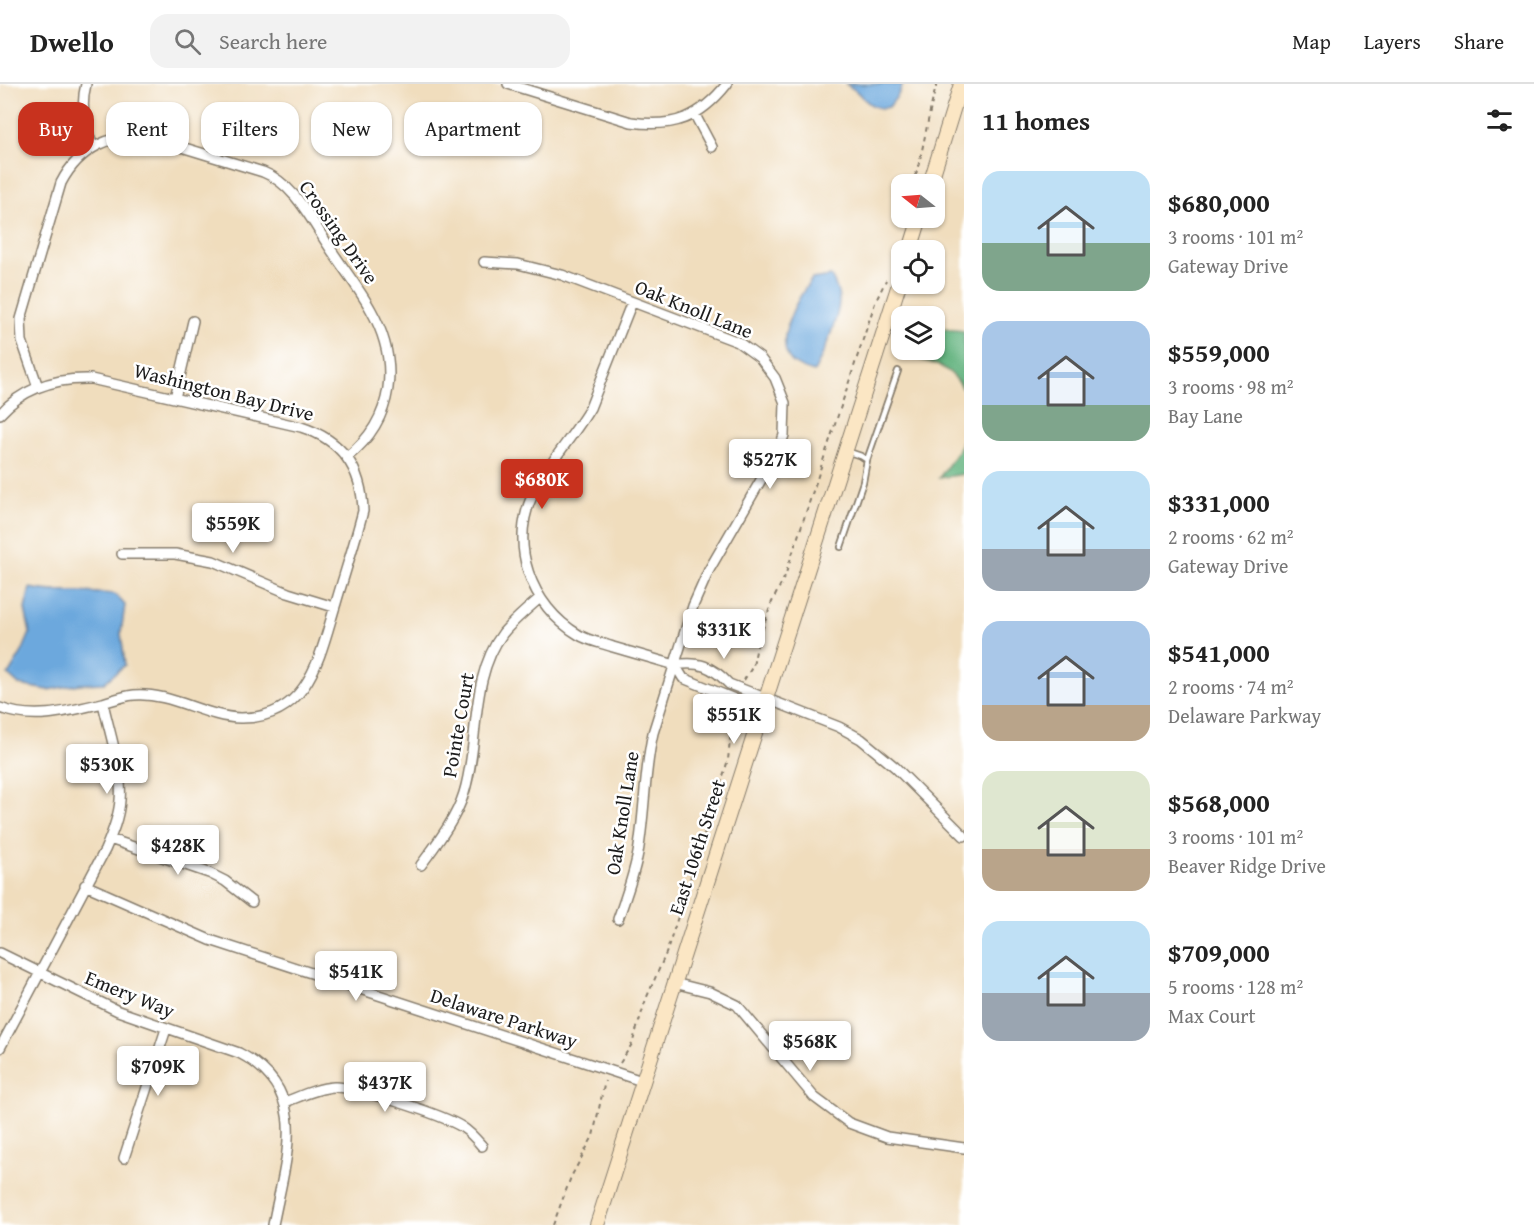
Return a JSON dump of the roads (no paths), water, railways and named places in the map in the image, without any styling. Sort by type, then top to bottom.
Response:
[{"type":"main road","points":[[933,174],[961,84]]},
{"type":"main road","name":"East 106th Street","points":[[597,1225],[846,450],[891,287]]},
{"type":"street","points":[[83,102],[86,84]]},
{"type":"street","points":[[508,84],[634,122],[651,125],[668,124],[695,115],[718,96],[727,84]]},
{"type":"street","points":[[695,115],[712,147]]},
{"type":"street","name":"Crossing Drive","points":[[94,147],[125,136],[152,138],[272,175],[291,190],[371,309],[386,345],[388,383],[383,408],[372,432],[363,444],[346,457]]},
{"type":"street","name":"Crossing Drive","points":[[38,387],[21,341],[21,319],[61,183],[69,169],[81,156]]},
{"type":"street","name":"Oak Knoll Lane","points":[[484,262],[538,268],[738,342],[751,350],[768,366],[785,403],[784,435],[780,447],[709,570],[693,606],[649,754],[638,854],[629,890],[618,919]]},
{"type":"street","points":[[632,302],[590,408],[534,492],[523,535],[524,556],[530,579],[547,608],[580,636],[675,665],[689,662],[701,665],[717,672],[729,684],[741,688],[763,704]]},
{"type":"street","points":[[175,398],[193,321]]},
{"type":"street","name":"Washington Bay Drive","points":[[0,414],[16,398],[38,387],[72,379],[91,379],[315,432],[328,438],[346,457],[359,480],[363,495],[363,511],[315,670],[299,694],[273,712],[249,717],[226,716],[149,695],[132,695],[47,714],[17,713],[0,708]]},
{"type":"street","points":[[122,554],[175,555],[213,561],[288,593],[334,608]]},
{"type":"street","name":"Pointe Court","points":[[421,865],[443,834],[463,795],[471,767],[482,680],[494,648],[502,634],[540,598]]},
{"type":"street","points":[[675,665],[683,678],[737,700],[763,704],[839,727],[861,739],[895,767],[964,836]]},
{"type":"street","points":[[0,1048],[110,839],[121,799],[117,763],[103,703]]},
{"type":"street","points":[[110,839],[209,873],[225,881],[252,902]]},
{"type":"street","name":"Delaware Parkway","points":[[85,885],[210,940],[642,1081]]},
{"type":"street","name":"Emery Way","points":[[0,953],[97,1002],[255,1061],[276,1083],[285,1102]]},
{"type":"street","points":[[674,983],[710,992],[737,1005],[813,1097],[849,1123],[887,1137],[964,1148]]},
{"type":"street","points":[[124,1158],[166,1029]]},
{"type":"street","points":[[273,1225],[288,1140],[289,1126],[285,1102],[324,1089],[335,1087],[349,1089],[451,1121],[464,1128],[482,1146]]},
{"type":"lane","points":[[841,547],[897,371]]},
{"type":"lane","points":[[846,450],[867,460]]},
{"type":"water","points":[[846,84],[903,84],[889,107],[880,108],[872,105]]},
{"type":"water","points":[[831,276],[838,293],[839,306],[830,336],[814,372],[792,362],[785,343],[786,331],[794,308],[812,279]]},
{"type":"water","points":[[30,588],[115,594],[125,605],[121,633],[125,665],[104,683],[80,684],[48,690],[19,685],[8,675],[30,633],[25,609]]}]
